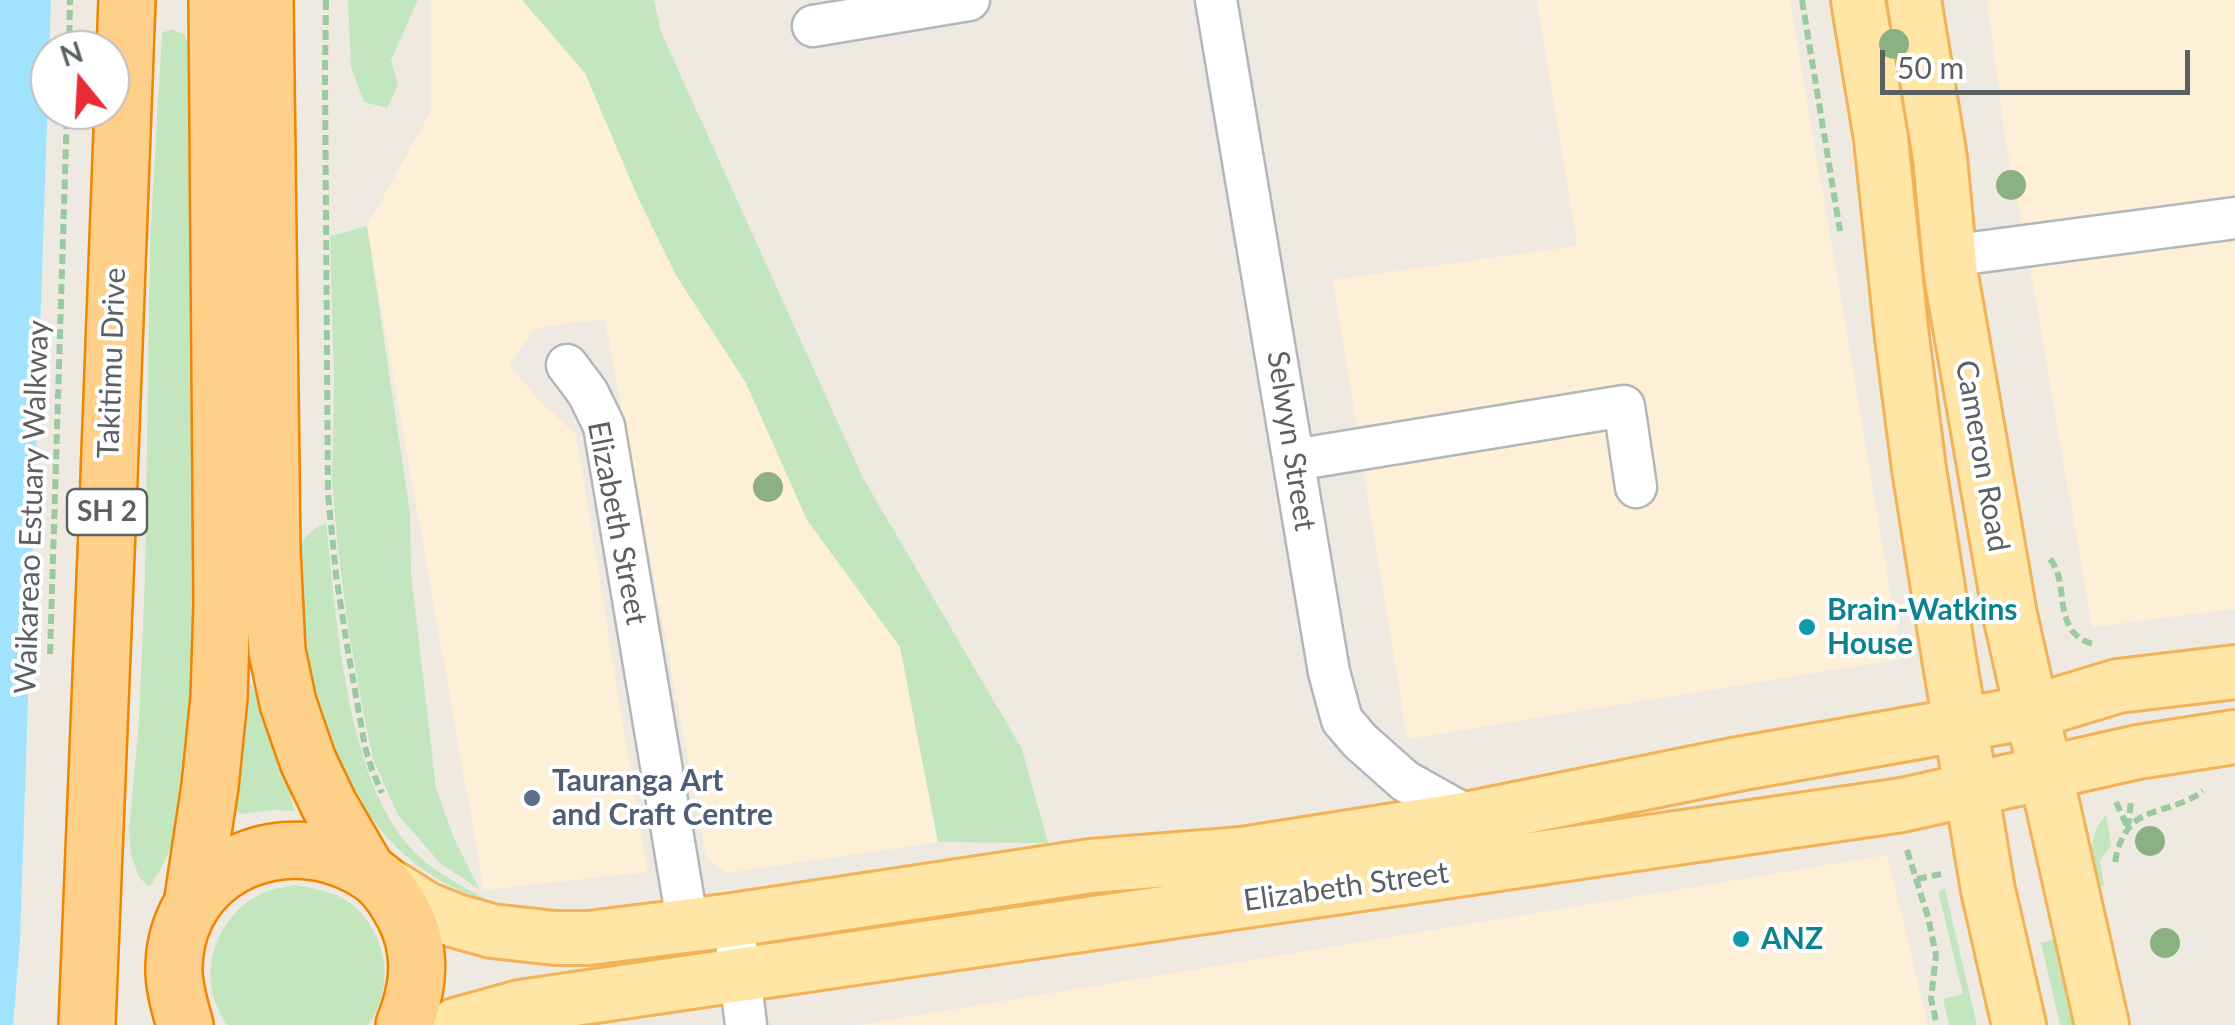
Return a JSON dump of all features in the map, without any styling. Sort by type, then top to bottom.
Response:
[{"type":"highway","name":"Takitimu Drive","points":[[88,1025],[128,0]]},
{"type":"highway","points":[[186,1024],[174,973],[176,946],[192,905],[210,786],[222,604],[216,0]]},
{"type":"highway","points":[[265,0],[276,651],[288,703],[308,761],[329,805],[374,876],[393,895],[418,954],[414,999],[404,1025]]},
{"type":"highway","points":[[192,905],[220,872],[268,852],[314,851],[341,858],[374,876]]},
{"type":"main road","name":"Cameron Road","points":[[1858,0],[1881,138],[1920,469],[1960,726],[1988,890],[2019,1025]]},
{"type":"main road","name":"Cameron Road","points":[[1914,0],[1940,158],[1949,256],[2010,615],[2102,1025]]},
{"type":"main road","name":"Elizabeth Street","points":[[374,876],[426,908],[456,920],[492,930],[589,938],[1091,866],[1242,854],[1471,818],[1738,764],[2032,712],[2118,686],[2235,672]]},
{"type":"main road","name":"Elizabeth Street","points":[[455,1025],[520,1007],[743,1000],[1902,805],[2138,752],[2235,737]]},
{"type":"street","points":[[813,26],[969,0]]},
{"type":"street","name":"Selwyn Street","points":[[1216,0],[1329,672],[1342,720],[1360,742],[1405,781],[1471,818]]},
{"type":"street","points":[[1949,256],[2235,218]]},
{"type":"street","name":"Elizabeth Street","points":[[567,365],[588,393],[604,426],[710,923]]},
{"type":"street","points":[[1294,460],[1624,406],[1636,487]]},
{"type":"street","points":[[710,923],[743,1000]]},
{"type":"path","points":[[69,30],[70,0]]},
{"type":"path","points":[[326,0],[328,494],[336,575],[365,747],[383,795]]},
{"type":"path","name":"Waikareao Estuary Walkway","points":[[50,669],[66,130]]},
{"type":"path","points":[[2041,548],[2056,567],[2064,617],[2072,632],[2087,644]]},
{"type":"path","points":[[1867,612],[1907,606]]},
{"type":"path","points":[[2072,644],[2100,644]]},
{"type":"path","points":[[2128,828],[2132,795]]},
{"type":"path","points":[[2114,868],[2120,838],[2128,828],[2155,809],[2189,801]]},
{"type":"path","points":[[2116,804],[2128,828]]},
{"type":"path","points":[[1906,836],[1936,955],[1931,1000],[1937,1025]]},
{"type":"path","points":[[1917,879],[1942,874]]},
{"type":"shaded area","points":[[431,0],[522,0],[585,73],[677,277],[746,383],[807,520],[900,647],[938,842],[727,873],[707,859],[605,320],[566,323],[533,330],[509,365],[576,435],[647,872],[484,890],[367,226],[431,111]]},
{"type":"shaded area","points":[[1537,0],[1790,0],[1902,659],[1407,739],[1333,280],[1577,246]]},
{"type":"shaded area","points":[[1987,0],[2235,0],[2235,609],[2092,627],[2005,137]]},
{"type":"shaded area","points":[[1887,855],[1928,1025],[858,1025],[1585,905]]},
{"type":"green space","points":[[348,0],[418,0],[391,60],[398,85],[387,108],[364,102],[351,68]]},
{"type":"green space","points":[[522,0],[654,0],[661,32],[863,478],[1022,749],[1048,843],[938,842],[900,647],[807,520],[746,383],[677,277],[585,73]]},
{"type":"green space","points":[[172,29],[185,35],[190,54],[195,650],[191,740],[182,806],[164,864],[149,887],[139,877],[131,855],[129,830],[139,721],[145,576],[150,242],[162,33]]},
{"type":"green space","points":[[367,226],[410,513],[411,573],[436,788],[453,836],[479,889],[441,864],[398,815],[374,762],[349,633],[332,481],[330,236]]},
{"type":"green space","points":[[326,523],[341,654],[361,748],[376,791],[396,829],[421,858],[486,901],[439,880],[399,849],[375,823],[351,787],[331,747],[302,655],[298,572],[302,544]]},
{"type":"green space","points":[[245,675],[252,685],[294,811],[237,811]]},
{"type":"green space","points":[[2106,814],[2111,845],[2100,861],[2104,886],[2094,888],[2091,849]]},
{"type":"green space","points":[[296,885],[348,901],[374,932],[384,963],[384,979],[377,1011],[368,1025],[227,1025],[219,1012],[211,971],[218,939],[227,924],[250,900]]},
{"type":"green space","points":[[1945,889],[1977,1025],[1949,1025],[1943,999],[1963,994],[1938,891]]},
{"type":"green space","points":[[2059,938],[2081,1025],[2060,1025],[2041,943]]},
{"type":"water","points":[[0,0],[51,0],[50,30],[30,30],[30,130],[47,130],[20,941],[13,1025],[0,1025]]},
{"type":"place","name":"Brain-Watkins House","points":[[1807,627]]},
{"type":"place","name":"Tauranga Art and Craft Centre","points":[[532,798]]},
{"type":"place","name":"ANZ","points":[[1741,939]]}]
